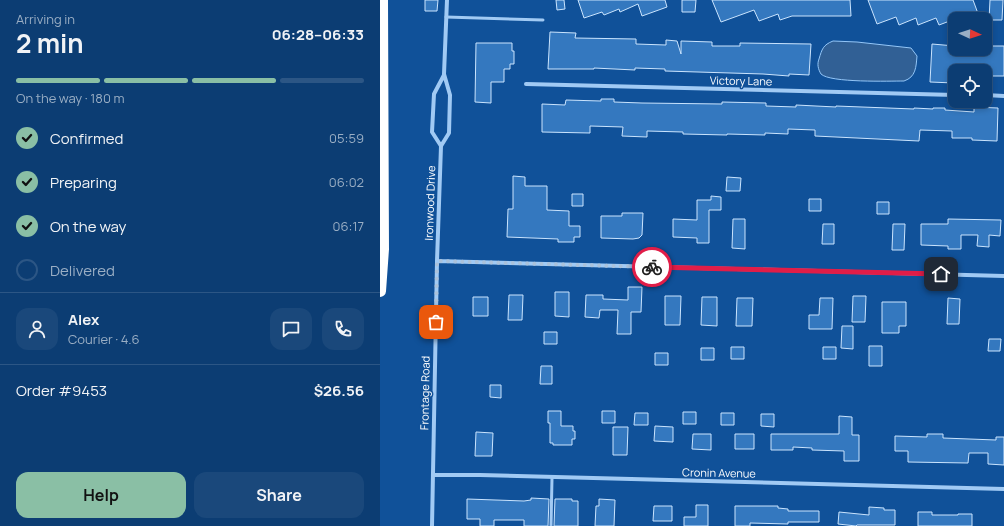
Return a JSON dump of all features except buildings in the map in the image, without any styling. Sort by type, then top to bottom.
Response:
[{"type":"highway","points":[[380,291],[383,249],[382,0]]},
{"type":"street","name":"Ironwood Drive","points":[[437,261],[441,146],[449,133],[450,95],[444,74],[447,0]]},
{"type":"street","name":"Ironwood Drive","points":[[441,146],[432,132],[432,125],[434,94],[444,74]]},
{"type":"street","name":"Victory Lane","points":[[526,84],[948,95]]},
{"type":"street","points":[[992,95],[1004,96]]},
{"type":"street","points":[[437,261],[1004,276]]},
{"type":"street","name":"Frontage Road","points":[[432,526],[437,261]]},
{"type":"street","name":"Cronin Avenue","points":[[433,475],[1004,489]]},
{"type":"lane","points":[[446,17],[543,20]]},
{"type":"lane","points":[[551,526],[552,478]]},
{"type":"water","points":[[833,41],[911,48],[917,56],[915,71],[911,77],[904,81],[861,81],[827,77],[821,74],[818,63],[823,48]]},
{"type":"way so far","points":[[436,322],[437,261],[652,267]]},
{"type":"route","points":[[652,267],[941,274]]}]
